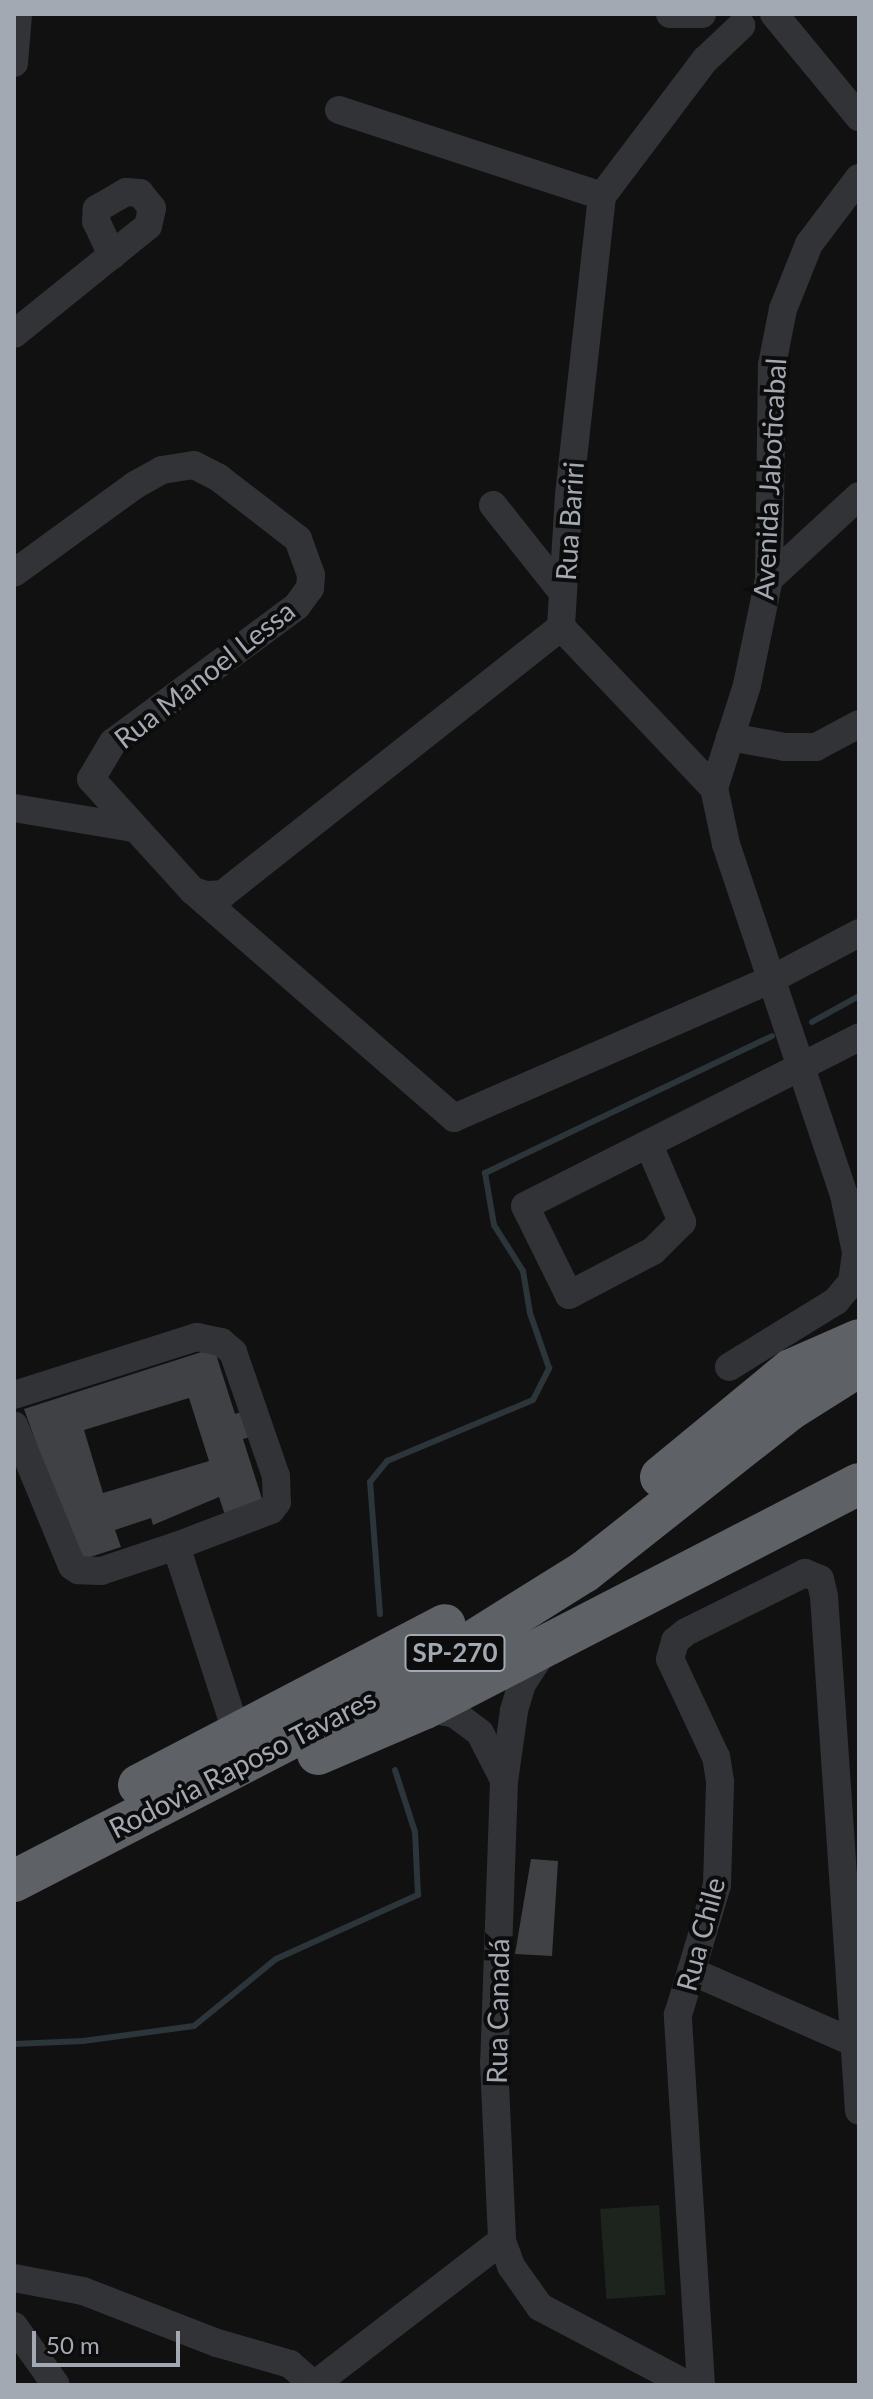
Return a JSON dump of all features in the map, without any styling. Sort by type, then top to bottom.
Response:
[{"type":"highway","points":[[791,1370],[859,1321]]},
{"type":"highway","name":"Rodovia Raposo Tavares","points":[[14,1850],[520,1583],[615,1515],[791,1370],[859,1340]]},
{"type":"highway","name":"Rodovia Raposo Tavares","points":[[14,1881],[100,1835],[287,1744],[451,1655],[584,1572],[789,1410],[859,1366]]},
{"type":"highway","points":[[100,1835],[283,1770],[425,1708],[859,1484]]},
{"type":"street","points":[[14,63],[18,14]]},
{"type":"street","points":[[670,14],[702,14]]},
{"type":"street","points":[[339,110],[602,196],[737,20],[757,29],[773,14],[859,117]]},
{"type":"street","name":"Avenida Jaboticabal","points":[[804,1069],[726,844],[714,788],[747,685],[769,579],[772,365],[783,309],[809,244],[856,191]]},
{"type":"street","name":"Rua Bariri","points":[[561,627],[602,196]]},
{"type":"street","points":[[14,334],[112,255]]},
{"type":"street","name":"Rua Manoel Lessa","points":[[14,573],[135,485],[162,470],[194,465],[219,478],[298,539],[309,563],[310,588],[297,606],[113,742],[96,763],[91,779],[193,891],[454,1118],[774,978]]},
{"type":"street","points":[[769,579],[859,496]]},
{"type":"street","points":[[493,505],[563,593]]},
{"type":"street","points":[[193,891],[223,894],[561,627],[714,788]]},
{"type":"street","points":[[730,737],[785,747],[816,747],[859,724]]},
{"type":"street","points":[[14,808],[134,828]]},
{"type":"street","points":[[774,978],[859,933]]},
{"type":"street","points":[[649,1145],[682,1222],[653,1251],[569,1295],[525,1206],[649,1145],[804,1069],[859,1037]]},
{"type":"street","points":[[729,1367],[836,1301],[852,1282],[856,1252],[844,1195],[804,1069]]},
{"type":"street","points":[[14,1395],[197,1337],[221,1342],[233,1352],[276,1476],[277,1502],[271,1510],[101,1571],[72,1566],[14,1425]]},
{"type":"street","points":[[176,1546],[237,1734]]},
{"type":"street","name":"Rua Chile","points":[[701,2385],[678,2059],[678,2015],[717,1885],[720,1781],[716,1757],[672,1670],[672,1649],[686,1632],[805,1573],[815,1574],[822,1588],[848,1739]]},
{"type":"street","name":"Rua Canadá","points":[[502,2241],[494,2062],[504,1781],[514,1711],[522,1684],[547,1646]]},
{"type":"street","points":[[425,1708],[455,1714],[480,1733],[504,1781]]},
{"type":"street","points":[[848,1739],[859,2111]]},
{"type":"street","points":[[691,1971],[857,2043]]},
{"type":"street","points":[[14,2278],[83,2291],[217,2343],[290,2364],[314,2385],[502,2241],[511,2266],[540,2307],[688,2385]]},
{"type":"street","points":[[14,2326],[56,2385]]},
{"type":"shaded area","points":[[659,2205],[665,2295],[606,2299],[600,2209]]},
{"type":"building","points":[[214,1348],[235,1414],[241,1412],[250,1437],[243,1439],[263,1502],[225,1515],[219,1497],[153,1525],[151,1518],[115,1530],[121,1547],[78,1561],[24,1409]],"holes":[[[189,1398],[209,1461],[103,1493],[84,1430]]]},
{"type":"building","points":[[531,1859],[558,1861],[552,1956],[515,1954]]},
{"type":"waterway","points":[[812,1022],[859,996]]},
{"type":"waterway","points":[[380,1614],[370,1482],[387,1461],[533,1400],[549,1368],[530,1313],[523,1271],[494,1225],[485,1173],[772,1036]]},
{"type":"waterway","points":[[14,2044],[83,2041],[194,2026],[276,1959],[418,1895],[415,1832],[395,1770]]}]
